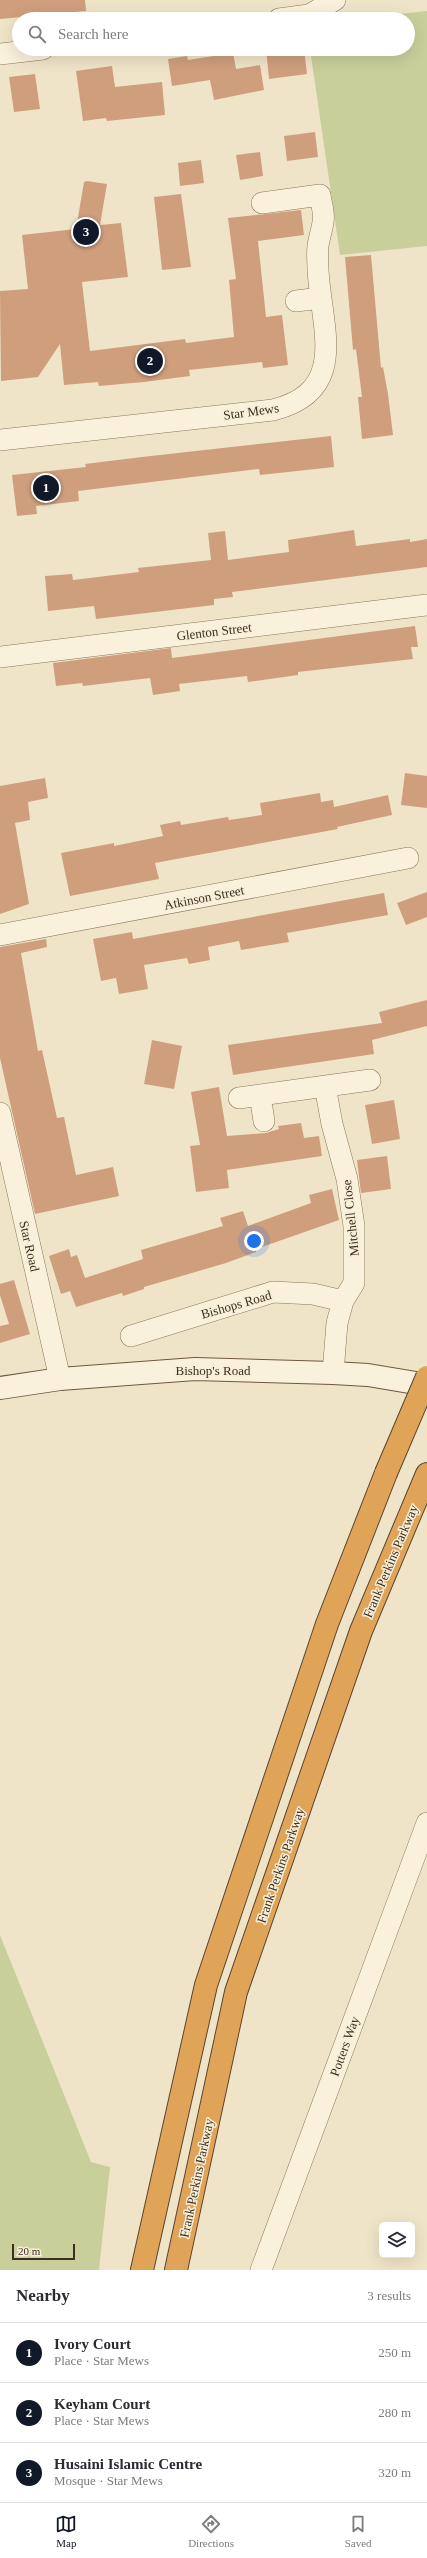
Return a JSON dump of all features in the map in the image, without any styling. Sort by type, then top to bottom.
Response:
[{"type":"highway","points":[[142,2270],[206,1985],[327,1624],[386,1473],[427,1377]]},
{"type":"highway","name":"Frank Perkins Parkway","points":[[176,2270],[236,1992],[361,1630],[427,1474]]},
{"type":"street","points":[[315,12],[335,0]]},
{"type":"street","points":[[0,54],[12,53]]},
{"type":"street","name":"Star Mews","points":[[0,440],[273,410],[290,406],[307,395],[318,382],[325,364],[328,348],[321,298],[318,247],[324,221],[320,195],[262,203]]},
{"type":"street","points":[[296,301],[321,298]]},
{"type":"street","name":"Glenton Street","points":[[0,657],[427,605]]},
{"type":"street","name":"Atkinson Street","points":[[0,935],[408,858]]},
{"type":"street","points":[[239,1098],[370,1080]]},
{"type":"street","name":"Mitchell Close","points":[[325,1086],[332,1124],[347,1179],[354,1226],[354,1283],[343,1301]]},
{"type":"street","points":[[260,1095],[264,1121]]},
{"type":"street","name":"Star Road","points":[[0,1113],[60,1379]]},
{"type":"street","name":"Bishops Road","points":[[131,1336],[273,1292],[313,1294],[343,1301]]},
{"type":"street","points":[[333,1373],[337,1323],[343,1301]]},
{"type":"street","name":"Bishop's Road","points":[[0,1388],[60,1379],[196,1369],[368,1375],[427,1385]]},
{"type":"street","name":"Potters Way","points":[[261,2270],[427,1823]]},
{"type":"green space","points":[[427,11],[427,246],[340,255],[311,56],[415,56],[415,12]]},
{"type":"green space","points":[[0,1935],[91,2162],[110,2167],[99,2270],[0,2270]]},
{"type":"building","points":[[0,0],[85,0],[86,11],[12,12],[12,18],[0,19]]},
{"type":"building","points":[[187,56],[188,60],[214,56],[234,56],[236,69],[260,65],[264,90],[214,100],[210,80],[172,86],[168,59]]},
{"type":"building","points":[[267,56],[305,56],[307,74],[269,79]]},
{"type":"building","points":[[112,66],[115,87],[162,82],[165,115],[107,121],[106,118],[83,121],[76,71]]},
{"type":"building","points":[[35,74],[40,109],[14,112],[9,77]]},
{"type":"building","points":[[315,132],[318,157],[287,161],[284,136]]},
{"type":"building","points":[[260,152],[263,176],[240,180],[236,155]]},
{"type":"building","points":[[201,160],[204,183],[180,186],[178,163]]},
{"type":"building","points":[[87,181],[107,184],[100,225],[121,223],[128,277],[82,282],[90,351],[185,339],[186,343],[234,337],[229,280],[236,279],[228,218],[301,210],[304,235],[258,241],[266,317],[282,315],[288,365],[263,368],[262,362],[189,370],[190,376],[144,382],[99,386],[98,382],[64,385],[60,344],[38,377],[1,381],[0,291],[28,289],[22,235],[76,229],[84,182]]},
{"type":"building","points":[[181,194],[191,267],[162,270],[154,197]]},
{"type":"building","points":[[371,255],[381,368],[383,367],[388,394],[393,435],[362,439],[358,397],[362,397],[356,349],[353,350],[345,257]]},
{"type":"building","points":[[331,436],[334,467],[260,475],[259,469],[78,491],[79,501],[36,506],[37,514],[17,516],[12,475],[86,467],[85,464],[142,457]]},
{"type":"building","points":[[354,530],[356,546],[410,539],[410,542],[427,539],[427,567],[232,592],[233,597],[214,599],[214,605],[96,619],[94,606],[48,611],[45,576],[72,574],[73,580],[139,572],[138,568],[211,560],[208,533],[225,531],[228,560],[289,552],[288,540]]},
{"type":"building","points":[[415,626],[418,647],[411,647],[413,659],[298,672],[298,675],[248,682],[247,676],[179,684],[180,691],[153,695],[150,678],[83,686],[82,683],[56,686],[53,663],[171,648],[172,658]]},
{"type":"building","points":[[405,773],[427,776],[427,808],[401,805]]},
{"type":"building","points":[[45,778],[48,798],[28,802],[30,820],[15,823],[29,904],[0,914],[0,786]]},
{"type":"building","points":[[320,793],[321,802],[333,800],[334,807],[388,795],[392,815],[337,827],[338,829],[155,863],[159,879],[70,896],[61,853],[114,843],[114,846],[163,836],[160,825],[180,821],[181,825],[228,817],[229,820],[262,815],[260,803]]},
{"type":"building","points":[[427,892],[427,917],[406,925],[397,903]]},
{"type":"building","points":[[384,893],[388,915],[287,933],[289,942],[241,950],[239,941],[208,947],[210,960],[189,964],[187,958],[144,965],[148,989],[119,994],[116,978],[101,981],[93,939],[132,932],[133,939]]},
{"type":"building","points":[[46,939],[47,947],[21,953],[38,1051],[42,1050],[57,1118],[64,1117],[76,1175],[113,1167],[119,1196],[35,1214],[0,1058],[0,947]]},
{"type":"building","points":[[427,1000],[427,1026],[372,1040],[374,1054],[233,1075],[228,1045],[382,1023],[379,1012]]},
{"type":"building","points":[[152,1040],[182,1046],[174,1089],[144,1084]]},
{"type":"building","points":[[219,1087],[227,1136],[266,1133],[279,1129],[278,1126],[301,1123],[304,1138],[319,1136],[322,1156],[227,1170],[229,1188],[196,1192],[190,1146],[200,1145],[191,1092]]},
{"type":"building","points":[[394,1100],[400,1139],[372,1144],[365,1105]]},
{"type":"building","points":[[387,1156],[391,1189],[361,1193],[357,1160]]},
{"type":"building","points":[[332,1189],[339,1220],[256,1249],[256,1252],[226,1263],[144,1287],[144,1289],[123,1296],[122,1293],[76,1307],[70,1291],[61,1294],[49,1256],[69,1249],[71,1257],[77,1255],[85,1278],[143,1259],[141,1250],[223,1226],[220,1218],[243,1211],[248,1226],[311,1203],[309,1195]]},
{"type":"building","points":[[14,1280],[30,1334],[0,1343],[0,1326],[9,1324],[0,1295],[0,1284]]},
{"type":"place","name":"Husaini Islamic Centre","points":[[86,232]]},
{"type":"place","name":"Keyham Court","points":[[150,361]]},
{"type":"place","name":"Ivory Court","points":[[46,488]]}]
